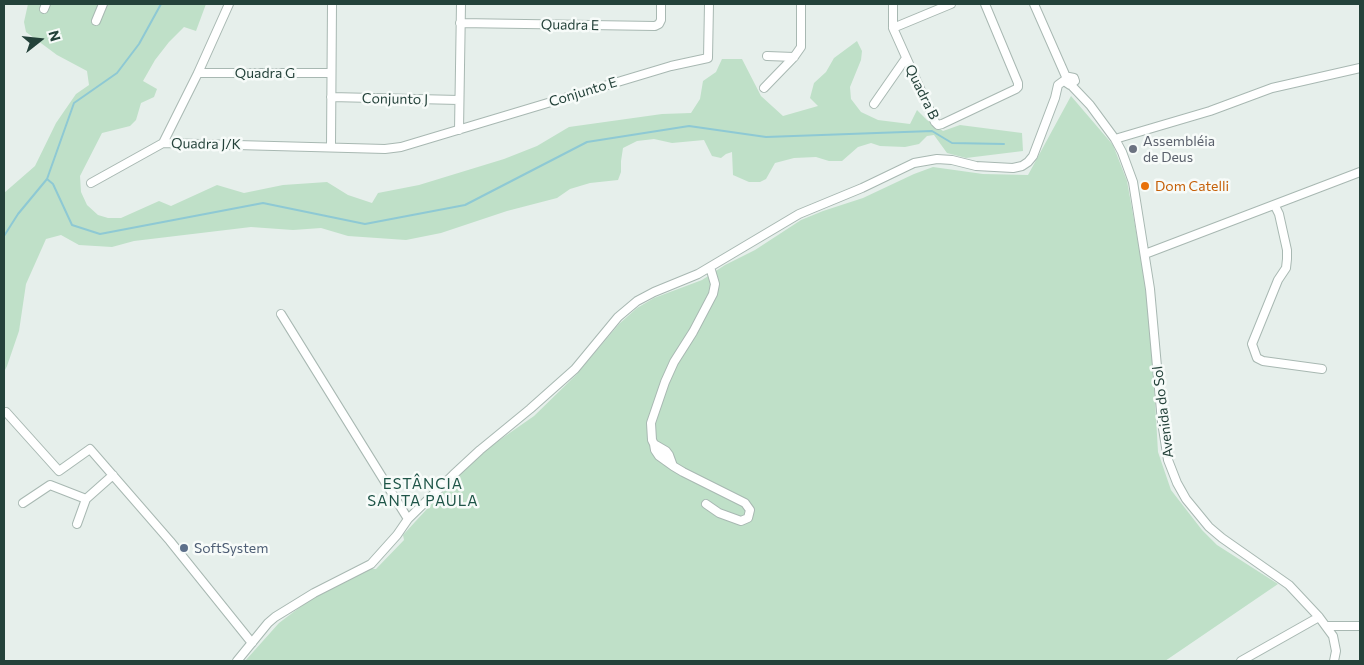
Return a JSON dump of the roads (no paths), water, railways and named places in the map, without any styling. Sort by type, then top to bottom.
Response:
[{"type":"street","points":[[96,21],[102,4]]},
{"type":"street","points":[[163,143],[198,73],[229,4]]},
{"type":"street","points":[[331,146],[332,4]]},
{"type":"street","points":[[459,130],[461,4]]},
{"type":"street","name":"Quadra E","points":[[460,23],[655,26],[661,20],[661,4]]},
{"type":"street","name":"Conjunto E","points":[[331,146],[385,149],[400,147],[671,66],[708,58],[709,4]]},
{"type":"street","points":[[764,88],[801,48],[801,4]]},
{"type":"street","name":"Quadra B","points":[[893,4],[893,28],[938,125],[1016,89],[1018,83],[985,4]]},
{"type":"street","points":[[893,28],[951,4]]},
{"type":"street","name":"Avenida do Sol","points":[[1034,4],[1070,81],[1115,139],[1122,152],[1132,182],[1146,254],[1162,422],[1168,460],[1177,483],[1186,499],[1209,526],[1222,538],[1289,585],[1327,626],[1335,642],[1334,661]]},
{"type":"street","points":[[767,56],[794,57]]},
{"type":"street","points":[[874,104],[906,58]]},
{"type":"street","points":[[1115,139],[1210,111],[1272,88],[1360,68]]},
{"type":"street","name":"Quadra G","points":[[198,73],[332,73]]},
{"type":"street","points":[[237,661],[275,617],[314,593],[370,564],[393,540],[408,520],[480,450],[530,410],[575,369],[618,317],[637,301],[710,267],[799,214],[862,188],[914,163],[936,159],[952,160],[976,166],[1013,168],[1022,166],[1033,156],[1058,85],[1070,81]]},
{"type":"street","name":"Conjunto J","points":[[331,97],[459,100]]},
{"type":"street","name":"Quadra J/K","points":[[91,183],[163,143],[331,146]]},
{"type":"street","points":[[1146,254],[1360,172]]},
{"type":"street","points":[[1275,206],[1279,214],[1285,241],[1286,268],[1278,280],[1252,344],[1257,358],[1263,361],[1322,369]]},
{"type":"street","points":[[706,504],[719,513],[741,521],[748,518],[750,510],[745,503],[673,466],[666,451],[654,444],[651,423],[674,362],[693,332],[712,294],[715,284],[710,267]]},
{"type":"street","points":[[281,314],[408,520]]},
{"type":"street","points":[[6,412],[59,471],[89,449],[170,541],[252,644]]},
{"type":"street","points":[[77,524],[86,499],[113,476]]},
{"type":"street","points":[[23,503],[50,485],[86,499]]},
{"type":"street","points":[[1241,661],[1319,617]]},
{"type":"street","points":[[1327,626],[1360,626]]},
{"type":"waterway","points":[[4,236],[18,214],[47,179],[74,103],[117,73],[139,44],[161,4]]},
{"type":"waterway","points":[[47,179],[53,184],[72,225],[100,234],[263,203],[365,224],[465,205],[587,142],[689,126],[766,137],[932,131],[952,143],[1004,144]]},
{"type":"place","name":"Assembléia de Deus","points":[[1133,149]]},
{"type":"place","name":"Dom Catelli","points":[[1145,186]]},
{"type":"place","name":"SoftSystem","points":[[184,548]]},
{"type":"district","name":"ESTÂNCIA SANTA PAULA","points":[[423,492]]}]
